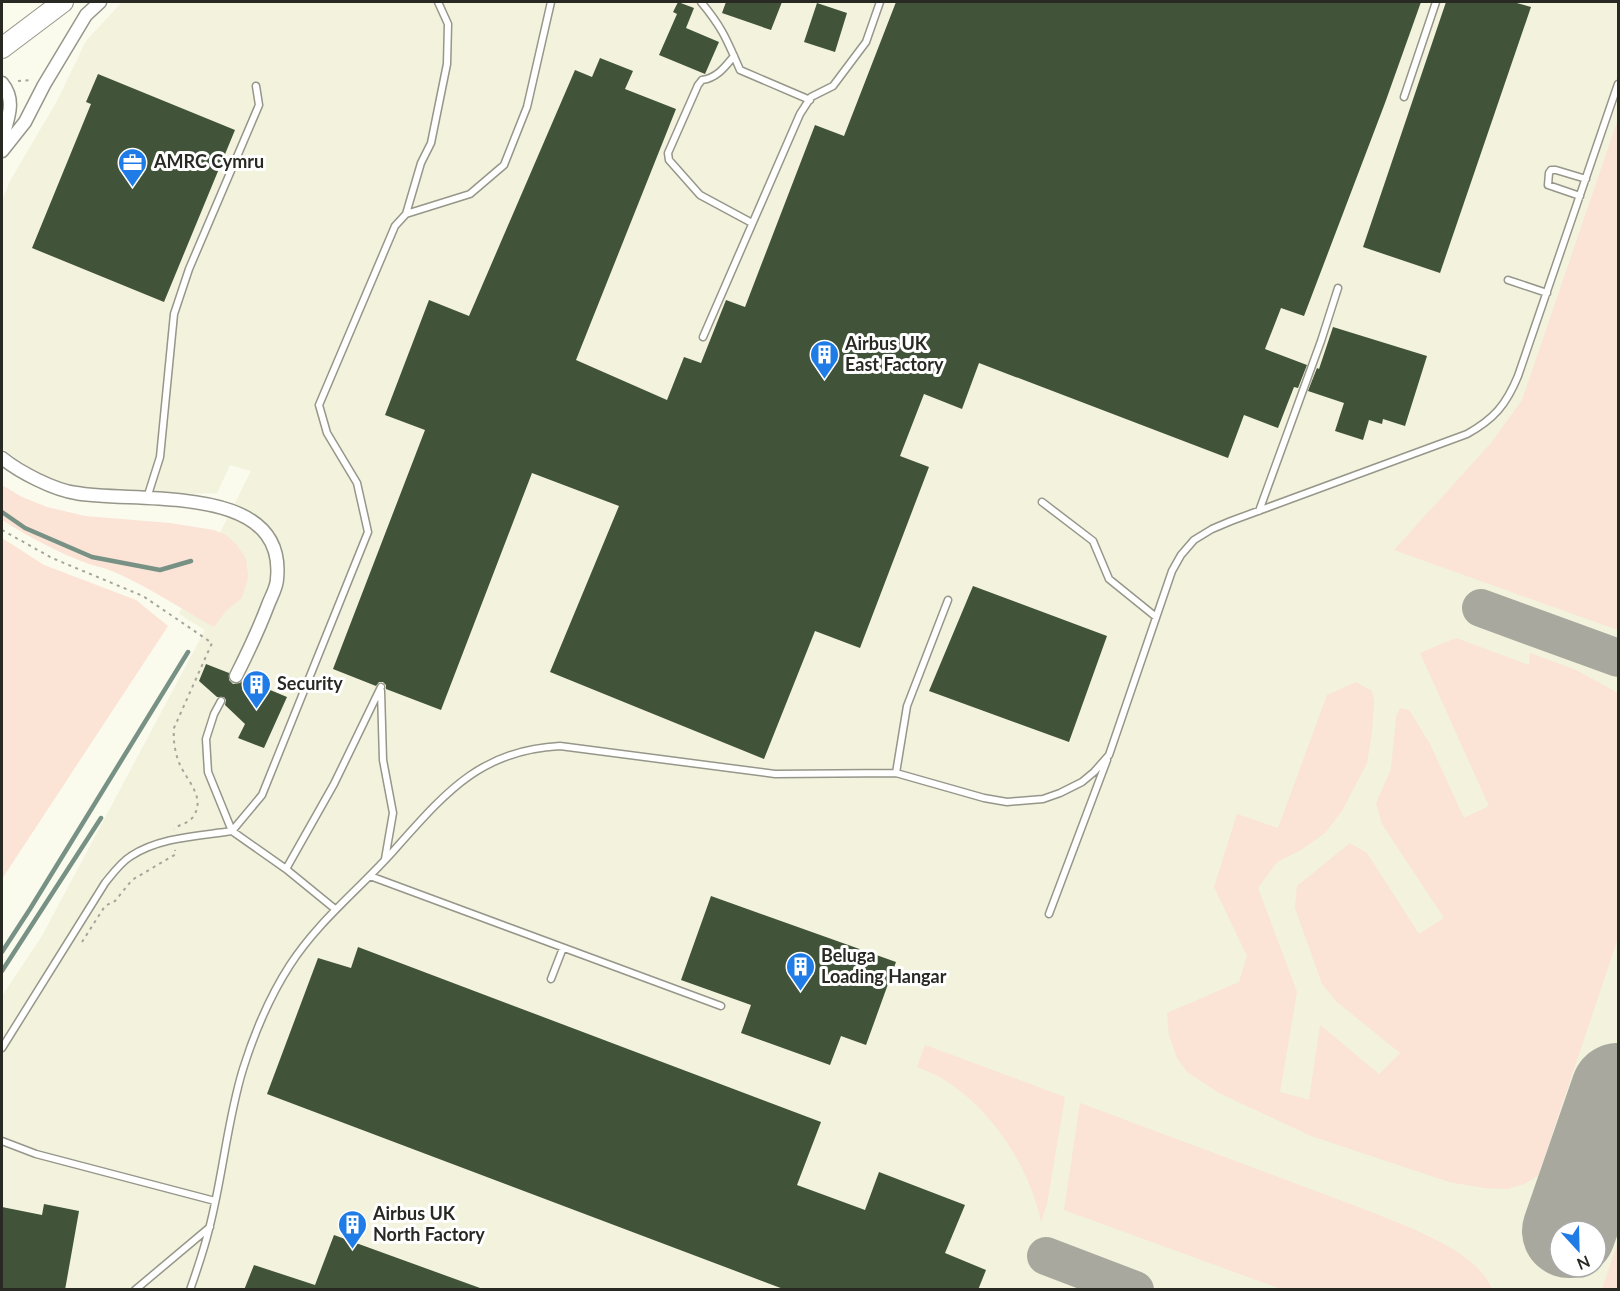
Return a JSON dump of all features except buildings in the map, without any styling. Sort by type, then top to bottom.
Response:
[{"type":"main road","points":[[2,48],[63,2]]},
{"type":"street","points":[[2,151],[25,122],[44,85],[86,15],[100,2]]},
{"type":"street","points":[[2,139],[11,99],[4,86]]},
{"type":"street","points":[[2,458],[15,470],[74,493],[194,501],[225,508],[251,519],[263,529],[273,544],[278,561],[278,581],[260,628],[237,676]]},
{"type":"lane","points":[[2,1048],[105,883],[118,867],[131,856],[149,847],[174,840],[232,831],[262,795],[368,532],[357,483],[327,433],[319,405],[395,226],[406,214],[431,142],[447,64],[447,24],[438,2]]},
{"type":"lane","points":[[406,214],[470,194],[504,165],[527,106],[551,2]]},
{"type":"lane","points":[[701,2],[719,22],[729,40],[740,70],[810,100]]},
{"type":"lane","points":[[703,337],[800,114],[812,97],[833,86],[866,42],[880,2]]},
{"type":"lane","points":[[1404,97],[1436,2]]},
{"type":"lane","points":[[734,56],[718,74],[702,80],[698,85],[668,153],[669,160],[700,195],[752,223]]},
{"type":"lane","points":[[1049,914],[1109,756],[1172,571],[1181,555],[1194,540],[1212,529],[1467,434],[1484,425],[1499,410],[1511,392],[1618,84]]},
{"type":"lane","points":[[147,499],[160,457],[174,314],[189,269],[259,105],[256,86]]},
{"type":"lane","points":[[1580,196],[1548,185],[1548,173],[1556,170],[1586,179]]},
{"type":"lane","points":[[1508,280],[1547,293]]},
{"type":"lane","points":[[1259,511],[1322,341],[1338,288]]},
{"type":"lane","points":[[1042,502],[1093,541],[1109,579],[1156,617]]},
{"type":"lane","points":[[896,774],[907,706],[948,600]]},
{"type":"lane","points":[[286,869],[334,784],[381,687],[383,760],[393,813],[385,860]]},
{"type":"lane","points":[[221,701],[206,739],[208,772],[232,831],[286,869],[335,909]]},
{"type":"lane","points":[[190,1290],[210,1227],[243,1069],[257,1031],[288,967],[309,936],[370,876],[427,812],[466,778],[506,755],[529,749],[560,746],[775,774],[896,774],[1006,802],[1043,799],[1082,782],[1109,756]]},
{"type":"lane","points":[[370,876],[721,1006]]},
{"type":"lane","points":[[551,979],[563,948]]},
{"type":"lane","points":[[2,1141],[36,1154],[215,1201]]},
{"type":"lane","points":[[135,1290],[210,1227]]},
{"type":"path","points":[[4,86],[16,81],[35,80],[44,85]]},
{"type":"path","points":[[2,530],[52,558],[143,596],[212,643],[174,728],[173,742],[176,755],[196,791],[198,804],[189,822],[174,828],[176,854],[132,880],[115,901],[105,906],[73,955],[64,949]]},
{"type":"shaded area","points":[[122,2],[1618,2],[1618,1289],[2,1289],[2,996],[42,936],[205,630],[179,614],[251,471],[230,465],[217,493],[145,495],[93,490],[58,481],[31,469],[2,448],[2,201],[10,181],[57,101],[86,41]]},
{"type":"shaded area","points":[[1618,119],[1618,630],[1394,550],[1491,443],[1522,400]]},
{"type":"shaded area","points":[[2,485],[22,497],[47,507],[85,516],[170,523],[214,530],[226,535],[246,558],[248,577],[242,598],[226,611],[214,627],[135,582],[55,550],[2,520]]},
{"type":"shaded area","points":[[2,538],[44,565],[136,600],[168,626],[2,879]]},
{"type":"shaded area","points":[[1456,638],[1529,665],[1530,653],[1576,670],[1618,693],[1618,938],[1538,1176],[1524,1184],[1507,1189],[1449,1182],[1311,1136],[1219,1093],[1187,1072],[1177,1058],[1169,1035],[1167,1013],[1239,982],[1247,956],[1214,887],[1237,814],[1278,828],[1327,695],[1356,682],[1372,691],[1374,701],[1367,763],[1342,811],[1325,833],[1301,850],[1277,862],[1258,888],[1297,992],[1280,1092],[1309,1100],[1320,1025],[1379,1074],[1400,1053],[1337,1002],[1322,984],[1295,908],[1297,886],[1350,843],[1367,853],[1419,934],[1444,918],[1382,824],[1376,803],[1391,769],[1396,717],[1400,708],[1409,710],[1430,744],[1464,818],[1489,806],[1420,653]]},
{"type":"shaded area","points":[[925,1045],[1065,1097],[1047,1204],[1041,1222],[1036,1201],[1018,1160],[992,1122],[961,1091],[940,1077],[917,1067]]},
{"type":"shaded area","points":[[1080,1103],[1374,1213],[1441,1242],[1472,1263],[1484,1275],[1492,1289],[1281,1289],[1064,1210]]},
{"type":"shaded area","points":[[1618,1242],[1618,1289],[1602,1289],[1605,1279],[1608,1279],[1608,1271]]},
{"type":"waterway","points":[[2,512],[25,528],[92,557],[160,570],[191,561]]},
{"type":"waterway","points":[[2,952],[188,652]]},
{"type":"waterway","points":[[2,971],[101,818]]},
{"type":"taxiway","points":[[1481,608],[1618,658]]},
{"type":"taxiway","points":[[1046,1256],[1135,1290]]},
{"type":"runway","points":[[1573,1219],[1618,1090]]},
{"type":"place","name":"AMRC Cymru","points":[[133,188]]},
{"type":"place","name":"Airbus UK East Factory","points":[[824,380]]},
{"type":"place","name":"Security","points":[[256,710]]},
{"type":"place","name":"Beluga Loading Hangar","points":[[800,992]]},
{"type":"place","name":"Airbus UK North Factory","points":[[352,1250]]}]
